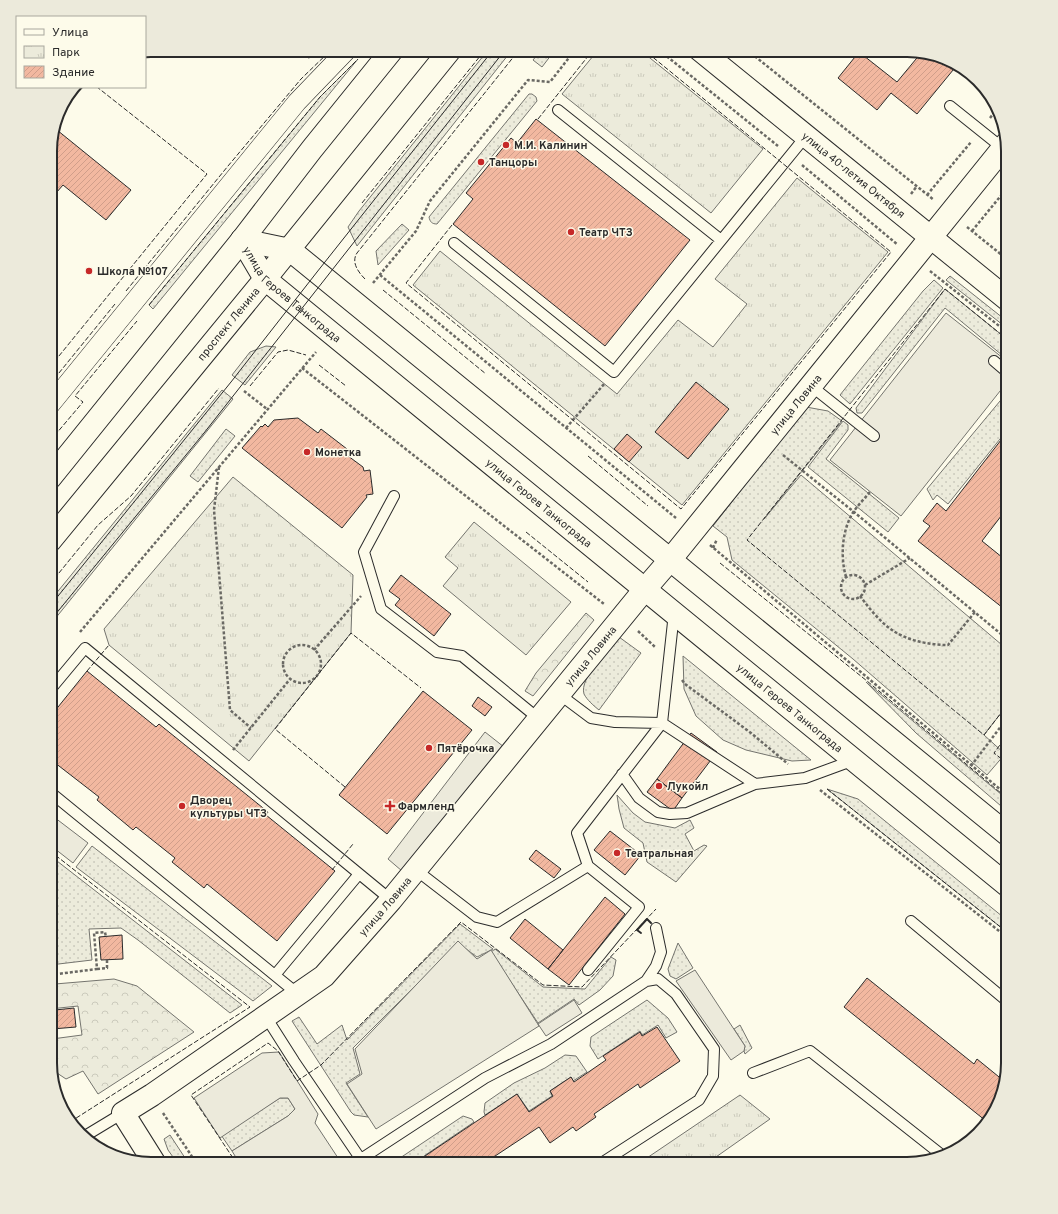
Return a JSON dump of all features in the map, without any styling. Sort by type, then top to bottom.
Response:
[{"type":"main road","points":[[57,469],[242,240],[312,149],[386,57]]},
{"type":"main road","name":"проспект Ленина","points":[[57,532],[290,250],[444,57]]},
{"type":"main road","name":"улица 40-летия Октября","points":[[709,57],[1001,294]]},
{"type":"main road","name":"улица Ловина","points":[[122,1113],[152,1095],[299,995],[324,976],[416,870],[670,560],[930,237],[1001,153]]},
{"type":"main road","name":"улица Героев Танкограда","points":[[242,240],[290,250],[1001,829]]},
{"type":"main road","name":"улица Героев Танкограда","points":[[242,240],[265,279],[1001,880]]},
{"type":"main road","points":[[122,1113],[150,1157]]},
{"type":"street","points":[[57,396],[297,102],[340,57]]},
{"type":"lane","points":[[950,106],[980,130],[1000,143]]},
{"type":"lane","points":[[558,110],[721,240]]},
{"type":"lane","points":[[454,243],[614,372],[806,136]]},
{"type":"lane","points":[[994,361],[1001,367]]},
{"type":"lane","points":[[810,385],[874,436]]},
{"type":"lane","points":[[394,496],[364,552],[381,609],[437,652],[462,656],[539,719]]},
{"type":"lane","points":[[588,970],[639,907],[588,866],[577,833],[662,723],[674,613]]},
{"type":"lane","points":[[57,682],[85,648],[391,900]]},
{"type":"lane","points":[[559,694],[591,718],[615,722],[662,723],[755,784]]},
{"type":"lane","points":[[622,774],[638,798],[658,812],[670,814],[687,813],[755,784],[805,778],[854,760]]},
{"type":"lane","points":[[57,798],[299,995]]},
{"type":"lane","points":[[416,870],[477,917],[498,922],[588,866]]},
{"type":"lane","points":[[275,975],[359,874]]},
{"type":"lane","points":[[911,921],[1001,996]]},
{"type":"lane","points":[[370,1157],[485,1078],[551,1044],[646,981],[656,966],[661,952],[656,928]]},
{"type":"lane","points":[[611,1157],[699,1100],[713,1076],[714,1050],[676,994],[658,979],[646,981]]},
{"type":"lane","points":[[266,1017],[360,1157]]},
{"type":"lane","points":[[754,1073],[810,1051],[938,1152]]},
{"type":"lane","points":[[89,1134],[122,1113]]},
{"type":"path","points":[[373,283],[416,232],[430,201],[528,80],[550,82],[570,57]]},
{"type":"path","points":[[756,57],[1001,254]]},
{"type":"path","points":[[927,195],[994,114]]},
{"type":"path","points":[[972,231],[1001,196]]},
{"type":"path","points":[[380,275],[676,518]]},
{"type":"path","points":[[936,276],[1001,327]]},
{"type":"path","points":[[76,638],[316,352]]},
{"type":"path","points":[[302,368],[608,607]]},
{"type":"path","points":[[566,428],[614,372]]},
{"type":"path","points":[[244,391],[267,409]]},
{"type":"path","points":[[781,454],[854,512],[1001,634]]},
{"type":"path","points":[[219,466],[214,510],[230,710],[251,728]]},
{"type":"path","points":[[846,577],[842,566],[844,538],[854,512],[870,492]]},
{"type":"path","points":[[713,548],[1001,790]]},
{"type":"path","points":[[865,584],[910,558]]},
{"type":"path","points":[[849,575],[858,575],[865,584],[864,592],[854,599],[850,599],[843,595],[840,587],[841,583],[849,575]]},
{"type":"path","points":[[314,650],[374,582]]},
{"type":"path","points":[[860,596],[868,607],[892,630],[912,640],[933,645],[948,645],[974,612]]},
{"type":"path","points":[[303,646],[314,650],[320,661],[318,674],[314,679],[302,683],[290,679],[286,675],[283,663],[284,657],[288,652],[292,648],[303,646]]},
{"type":"path","points":[[223,762],[290,679]]},
{"type":"path","points":[[971,766],[1001,726]]},
{"type":"path","points":[[97,969],[94,933],[105,932],[106,937]]},
{"type":"path","points":[[57,974],[107,968],[107,960]]},
{"type":"path","points":[[160,1108],[192,1157]]},
{"type":"green space","points":[[482,57],[506,57],[357,246],[348,227],[359,211]]},
{"type":"green space","points":[[535,57],[550,57],[542,67],[533,60]]},
{"type":"green space","points":[[592,57],[649,57],[763,149],[711,213],[562,94]]},
{"type":"green space","points":[[358,59],[153,309],[149,305],[320,97]]},
{"type":"green space","points":[[529,94],[536,97],[537,101],[437,224],[434,224],[429,217]]},
{"type":"green space","points":[[797,178],[888,252],[682,505],[413,285],[440,251],[617,394],[678,320],[713,347],[747,304],[715,279]]},
{"type":"green space","points":[[402,224],[409,230],[378,265],[376,251]]},
{"type":"green space","points":[[950,276],[1001,316],[1001,323],[946,280]]},
{"type":"green space","points":[[934,280],[943,288],[850,404],[840,395],[923,291]]},
{"type":"green space","points":[[945,289],[1001,334],[1001,354],[945,308],[862,413],[857,413],[856,408]]},
{"type":"green space","points":[[266,346],[276,347],[245,385],[232,375],[250,352]]},
{"type":"green space","points":[[222,390],[233,399],[57,616],[57,592]]},
{"type":"green space","points":[[1001,400],[1001,438],[948,504],[937,495],[933,500],[927,489]]},
{"type":"green space","points":[[806,407],[828,411],[842,421],[764,519],[801,475],[1001,644],[1001,713],[984,735],[1001,750],[1001,759],[987,775],[853,659],[732,560],[727,537],[713,526]]},
{"type":"green space","points":[[843,421],[848,425],[848,430],[826,459],[899,518],[888,532],[808,467]]},
{"type":"green space","points":[[226,429],[235,436],[198,482],[190,476]]},
{"type":"green space","points":[[233,477],[353,575],[351,633],[249,761],[109,645],[104,629]]},
{"type":"green space","points":[[474,522],[571,602],[526,655],[443,586],[458,568],[445,557]]},
{"type":"green space","points":[[586,613],[594,620],[533,696],[525,691],[536,673]]},
{"type":"green space","points":[[619,637],[641,653],[599,710],[585,696],[584,687],[590,672]]},
{"type":"green space","points":[[683,656],[811,760],[792,761],[746,750],[723,740],[696,716],[684,689]]},
{"type":"green space","points":[[866,682],[1001,794],[1001,806],[916,733]]},
{"type":"green space","points":[[827,789],[858,799],[1001,915],[1001,927]]},
{"type":"green space","points":[[617,795],[633,813],[645,822],[675,828],[690,820],[694,828],[685,834],[694,851],[704,845],[707,846],[676,882],[647,862],[643,843],[624,828]]},
{"type":"green space","points":[[92,846],[272,986],[253,1001],[76,867]]},
{"type":"green space","points":[[57,861],[242,1005],[230,1013],[121,928],[89,929],[92,960],[57,964]]},
{"type":"green space","points":[[460,924],[493,949],[477,957],[458,943],[353,1048],[360,1074],[346,1083],[368,1117],[354,1115],[292,1021],[299,1017],[317,1044],[342,1025],[347,1040]]},
{"type":"green space","points":[[678,943],[693,968],[676,979],[670,976],[668,969]]},
{"type":"green space","points":[[495,949],[543,987],[585,989],[611,957],[616,960],[613,976],[600,990],[579,1005],[574,999],[538,1023],[491,952]]},
{"type":"green space","points":[[114,979],[137,986],[194,1032],[98,1094],[83,1071],[66,1079],[58,1074],[57,1038],[82,1035],[78,1006],[57,1008],[57,984]]},
{"type":"green space","points":[[647,1000],[668,1018],[677,1032],[666,1038],[658,1025],[642,1035],[640,1031],[598,1059],[590,1046],[591,1037]]},
{"type":"green space","points":[[740,1025],[752,1048],[745,1054],[745,1046],[734,1029]]},
{"type":"green space","points":[[565,1055],[576,1056],[587,1072],[573,1081],[571,1077],[550,1091],[552,1096],[529,1111],[517,1094],[485,1115],[485,1103],[514,1083],[545,1068]]},
{"type":"green space","points":[[740,1095],[770,1119],[716,1157],[648,1157]]},
{"type":"green space","points":[[280,1098],[288,1098],[295,1109],[288,1116],[232,1151],[221,1135]]},
{"type":"green space","points":[[463,1116],[472,1119],[474,1122],[424,1156],[425,1157],[402,1157]]},
{"type":"green space","points":[[170,1135],[184,1157],[173,1157],[168,1150],[164,1139]]},
{"type":"shaded area","points":[[946,313],[1001,356],[1001,390],[901,516],[830,460]]},
{"type":"shaded area","points":[[485,732],[504,747],[402,871],[388,859]]},
{"type":"shaded area","points":[[57,819],[88,843],[73,863],[57,850]]},
{"type":"shaded area","points":[[458,941],[477,959],[491,950],[539,1026],[376,1129],[347,1084],[362,1074],[355,1049]]},
{"type":"shaded area","points":[[695,970],[745,1046],[744,1051],[731,1060],[676,981]]},
{"type":"shaded area","points":[[574,1000],[582,1013],[546,1036],[538,1024]]},
{"type":"shaded area","points":[[279,1052],[318,1114],[315,1123],[337,1157],[236,1157],[232,1151],[288,1116],[295,1109],[288,1098],[280,1098],[220,1138],[194,1098],[262,1053]]},
{"type":"building","points":[[855,57],[865,57],[897,82],[917,58],[931,60],[953,70],[917,114],[891,93],[877,110],[838,78]]},
{"type":"building","name":"Театр ЧТЗ","points":[[536,119],[690,240],[605,346],[453,224],[473,199],[466,193],[511,138],[517,143]]},
{"type":"building","points":[[59,132],[131,190],[106,220],[63,185],[57,192],[57,145]]},
{"type":"building","points":[[696,382],[729,409],[688,459],[655,432]]},
{"type":"building","points":[[298,418],[318,433],[321,429],[347,449],[344,453],[363,467],[364,471],[370,470],[373,494],[366,495],[367,497],[342,528],[242,448],[261,426],[262,427],[265,424],[268,427],[274,420]]},
{"type":"building","points":[[627,434],[642,447],[629,462],[614,449]]},
{"type":"building","points":[[1001,440],[1001,516],[982,541],[1001,556],[1001,606],[918,541],[930,526],[923,521],[937,503],[946,511]]},
{"type":"building","points":[[401,575],[451,614],[434,636],[395,605],[400,599],[389,591]]},
{"type":"building","name":"Дворец культуры ЧТЗ","points":[[87,671],[156,727],[159,724],[268,812],[266,815],[335,871],[277,941],[207,884],[204,888],[172,862],[175,858],[136,827],[133,830],[97,800],[99,797],[57,764],[57,708]]},
{"type":"building","points":[[423,691],[472,730],[387,834],[339,795]]},
{"type":"building","points":[[478,697],[492,707],[485,716],[472,706]]},
{"type":"building","points":[[691,733],[717,752],[682,798],[657,779]]},
{"type":"building","points":[[657,779],[682,798],[673,811],[647,792]]},
{"type":"building","name":"Театральная","points":[[610,831],[641,855],[625,875],[594,850]]},
{"type":"building","points":[[536,850],[561,869],[554,878],[529,859]]},
{"type":"building","points":[[605,897],[625,914],[569,985],[548,969]]},
{"type":"building","points":[[525,919],[563,950],[548,969],[510,938]]},
{"type":"building","points":[[122,935],[123,959],[101,960],[99,937]]},
{"type":"building","points":[[867,978],[974,1064],[977,1059],[1000,1077],[996,1093],[982,1118],[844,1007]]},
{"type":"building","points":[[74,1008],[76,1027],[57,1029],[57,1010]]},
{"type":"building","points":[[657,1027],[680,1061],[640,1088],[638,1084],[594,1114],[596,1117],[576,1131],[573,1127],[550,1143],[539,1127],[494,1157],[426,1157],[517,1094],[529,1112],[553,1096],[550,1091],[571,1077],[574,1082],[606,1060],[603,1056],[640,1032],[642,1036]]},
{"type":"tram line","points":[[57,597],[231,382],[487,57]]},
{"type":"tram line","points":[[57,612],[204,433],[499,57]]},
{"type":"fence","points":[[126,291],[301,79],[324,57]]},
{"type":"fence","points":[[362,203],[479,57]]},
{"type":"fence","points":[[365,279],[355,263],[355,256],[357,253],[513,57]]},
{"type":"fence","points":[[538,119],[587,57]]},
{"type":"fence","points":[[452,225],[406,283],[681,509],[891,252],[653,57]]},
{"type":"fence","points":[[149,305],[320,97],[358,59]]},
{"type":"fence","points":[[57,358],[207,174],[98,88]]},
{"type":"fence","points":[[1001,334],[945,289],[747,540],[984,735],[1001,713]]},
{"type":"fence","points":[[383,290],[486,374]]},
{"type":"fence","points":[[57,375],[115,304]]},
{"type":"fence","points":[[57,433],[83,402],[75,396],[137,321]]},
{"type":"fence","points":[[250,386],[278,352],[288,350],[306,355]]},
{"type":"fence","points":[[319,365],[346,386]]},
{"type":"fence","points":[[57,575],[98,525],[131,496],[219,388]]},
{"type":"fence","points":[[588,456],[648,506]]},
{"type":"fence","points":[[526,532],[588,582]]},
{"type":"fence","points":[[720,563],[867,681],[1001,793]]},
{"type":"fence","points":[[345,787],[275,729],[351,633],[421,688]]},
{"type":"fence","points":[[87,671],[109,645]]},
{"type":"fence","points":[[1001,744],[994,753],[1001,758]]},
{"type":"fence","points":[[827,789],[1001,927]]},
{"type":"fence","points":[[332,870],[353,844]]},
{"type":"fence","points":[[57,856],[250,1007],[76,1118]]},
{"type":"fence","points":[[232,1157],[191,1095],[268,1043],[278,1051],[297,1081],[321,1065],[461,922],[543,985],[582,987],[656,909]]},
{"type":"wall","points":[[641,933],[637,930],[647,919],[651,923]]},
{"type":"place","name":"М.И. Калинин","points":[[506,145]]},
{"type":"place","name":"Танцоры","points":[[481,162]]},
{"type":"place","name":"Театр ЧТЗ","points":[[571,232]]},
{"type":"place","name":"Школа №107","points":[[89,271]]},
{"type":"place","name":"Монетка","points":[[307,452]]},
{"type":"place","name":"Пятёрочка","points":[[429,748]]},
{"type":"place","name":"Лукойл","points":[[659,786]]},
{"type":"place","name":"Дворец культуры ЧТЗ","points":[[182,806]]},
{"type":"place","name":"Фармленд","points":[[390,806]]},
{"type":"place","name":"Театральная","points":[[617,853]]}]
